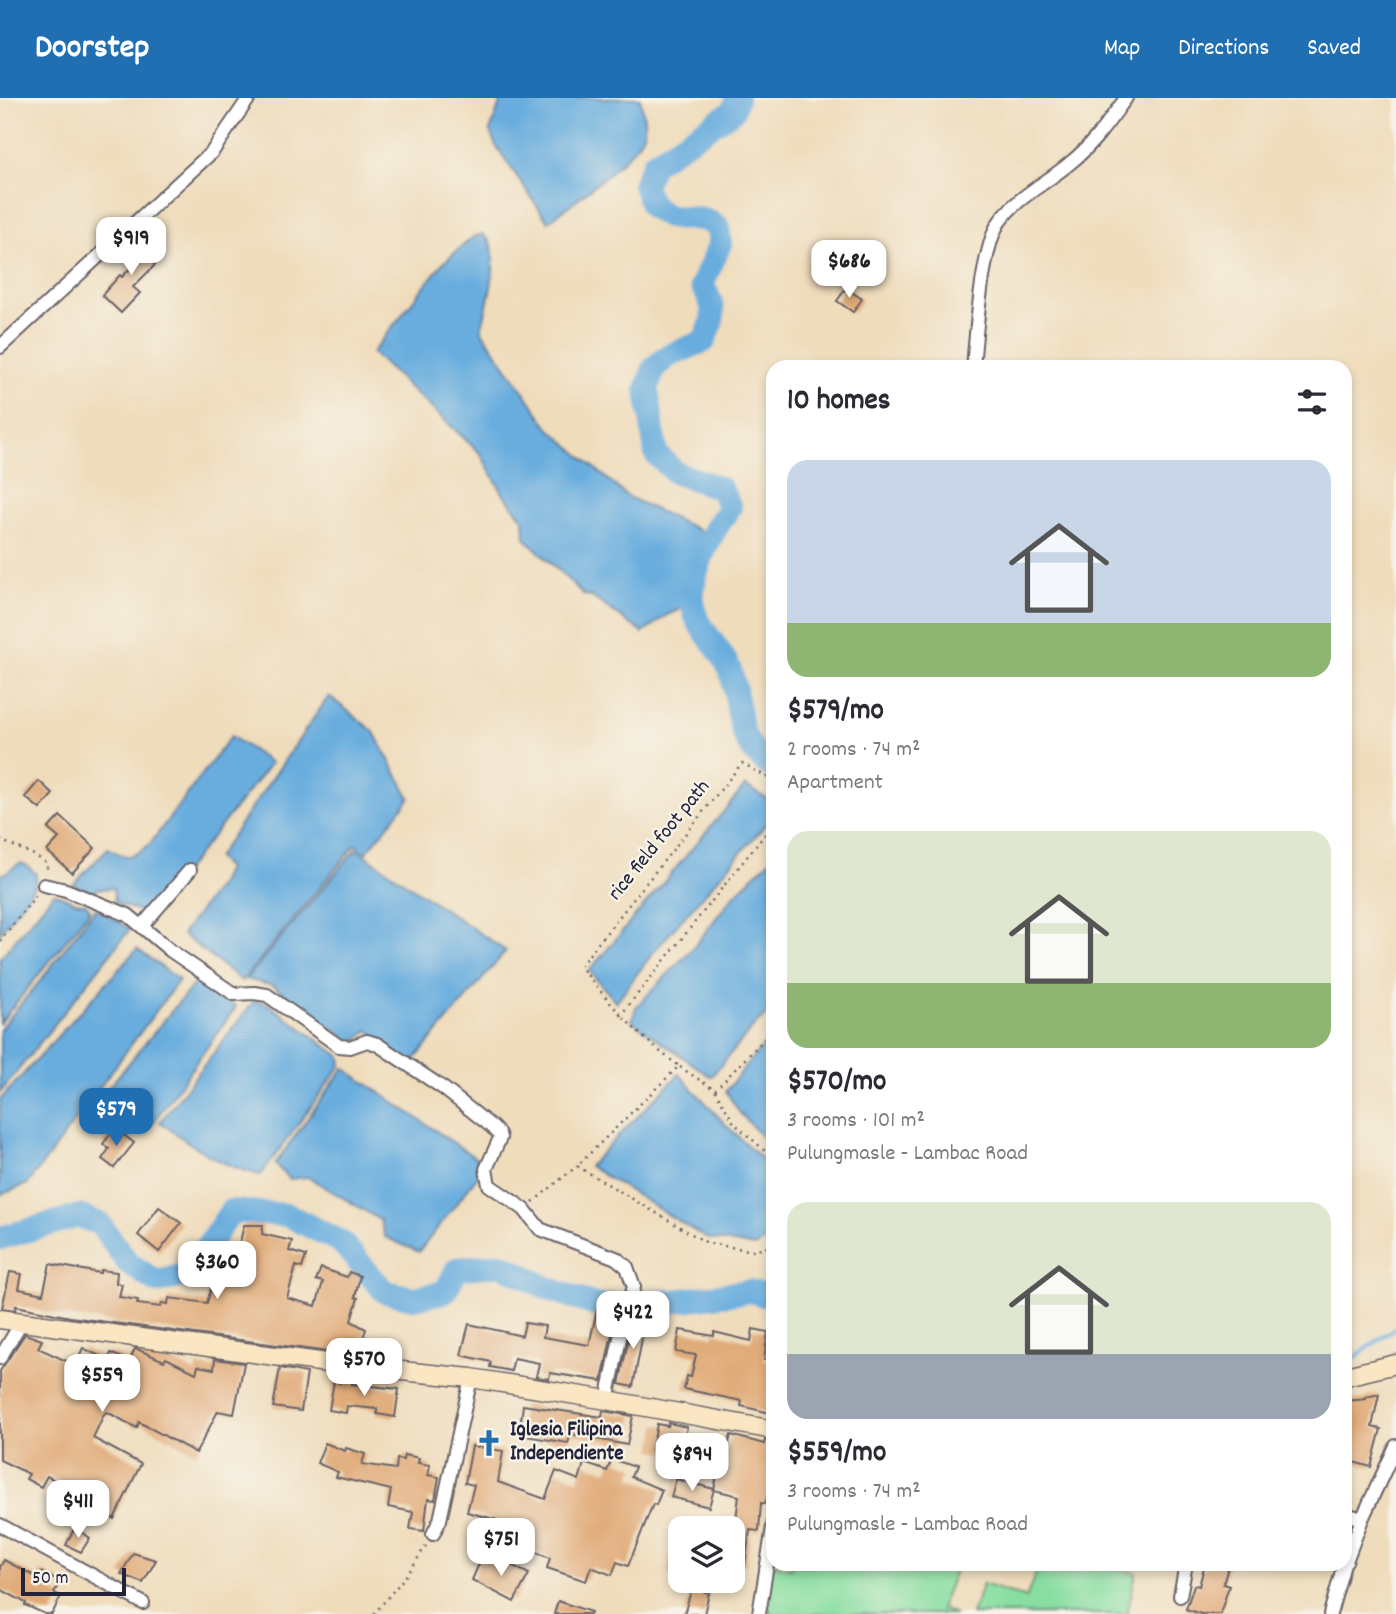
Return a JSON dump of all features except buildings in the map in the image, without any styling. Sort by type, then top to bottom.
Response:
[{"type":"street","points":[[0,346],[212,152],[250,98]]},
{"type":"street","points":[[973,360],[990,241],[999,221],[1073,161],[1105,128],[1126,98]]},
{"type":"street","points":[[142,926],[190,870]]},
{"type":"street","points":[[44,885],[66,890],[128,915],[171,951],[234,994],[267,995],[339,1046],[350,1047],[372,1041],[443,1088],[499,1134],[499,1143],[488,1165],[486,1177],[489,1185],[524,1209],[540,1229],[615,1258],[627,1267],[634,1287],[625,1314],[607,1400]]},
{"type":"street","points":[[0,1319],[21,1324],[342,1365],[471,1378],[766,1429]]},
{"type":"street","points":[[0,1358],[21,1324]]},
{"type":"street","points":[[1352,1375],[1396,1364]]},
{"type":"street","points":[[433,1534],[440,1520],[471,1378]]},
{"type":"street","points":[[1352,1545],[1396,1446]]},
{"type":"street","points":[[1352,1516],[1362,1519]]},
{"type":"street","points":[[0,1525],[143,1603]]},
{"type":"street","points":[[759,1614],[766,1571]]},
{"type":"street","points":[[1180,1595],[1184,1571]]},
{"type":"street","points":[[1330,1614],[1343,1571]]},
{"type":"path","name":"rice field foot path","points":[[620,1016],[580,967],[742,763],[766,776]]},
{"type":"path","points":[[766,833],[620,1016],[649,1044],[715,1090],[734,1123],[766,1152]]},
{"type":"path","points":[[0,840],[47,863],[44,885],[0,941]]},
{"type":"path","points":[[715,1090],[766,1037]]},
{"type":"path","points":[[524,1209],[577,1166],[679,1066]]},
{"type":"path","points":[[577,1166],[707,1242],[754,1251],[766,1247]]},
{"type":"path","points":[[374,1614],[409,1572],[433,1534]]},
{"type":"green space","points":[[771,1571],[955,1571],[940,1609],[956,1614],[763,1614]]},
{"type":"green space","points":[[1037,1571],[1136,1573],[1127,1614],[971,1614],[983,1584],[1026,1598]]},
{"type":"water","points":[[502,98],[640,98],[644,131],[630,153],[617,166],[548,222],[495,144],[490,131]]},
{"type":"water","points":[[483,234],[491,245],[493,267],[491,289],[481,330],[549,428],[628,497],[705,533],[688,580],[685,607],[667,615],[643,633],[592,597],[584,595],[525,538],[524,520],[504,495],[480,453],[372,353],[442,264],[473,237]]},
{"type":"water","points":[[329,696],[373,731],[410,798],[366,853],[355,845],[242,981],[182,934],[221,882],[227,868],[217,858]]},
{"type":"water","points":[[231,736],[271,763],[181,876],[145,913],[115,903],[113,888],[97,889],[95,895],[73,885],[108,848],[129,856],[149,845]]},
{"type":"water","points":[[745,786],[766,798],[766,824],[656,949],[616,1002],[589,971]]},
{"type":"water","points":[[356,849],[506,951],[410,1065],[368,1030],[353,1043],[273,986],[246,979]]},
{"type":"water","points":[[21,863],[36,874],[36,884],[0,933],[0,875]]},
{"type":"water","points":[[766,864],[766,1015],[711,1077],[632,1021],[636,1007],[693,948],[733,896]]},
{"type":"water","points":[[54,893],[85,903],[90,909],[89,912],[0,1023],[0,958]]},
{"type":"water","points":[[95,909],[130,929],[0,1093],[0,1029]]},
{"type":"water","points":[[137,949],[179,980],[28,1184],[0,1195],[0,1100]]},
{"type":"water","points":[[198,979],[236,1007],[150,1127],[120,1109],[105,1092]]},
{"type":"water","points":[[254,1001],[268,1004],[341,1057],[342,1064],[261,1175],[219,1161],[160,1122]]},
{"type":"water","points":[[766,1044],[766,1141],[739,1112],[726,1091]]},
{"type":"water","points":[[344,1068],[486,1165],[419,1252],[385,1237],[380,1220],[308,1177],[289,1179],[275,1164]]},
{"type":"water","points":[[679,1074],[766,1163],[766,1239],[756,1247],[706,1238],[589,1166]]},
{"type":"waterway","points":[[737,98],[733,111],[654,163],[644,185],[652,207],[669,217],[704,219],[718,227],[720,244],[702,285],[713,313],[704,341],[668,356],[654,368],[647,389],[656,454],[676,473],[720,488],[730,507],[714,531],[700,561],[695,577],[693,608],[698,621],[730,670],[744,735],[751,747],[766,762]]},
{"type":"waterway","points":[[0,1238],[79,1216],[100,1224],[128,1263],[157,1282],[189,1274],[231,1211],[287,1215],[341,1242],[385,1292],[414,1298],[445,1292],[457,1269],[501,1264],[547,1288],[598,1306],[675,1301],[750,1291],[766,1296]]},
{"type":"waterway","points":[[1352,1357],[1396,1327]]},
{"type":"place","name":"Iglesia Filipina Independiente","points":[[489,1443]]}]
